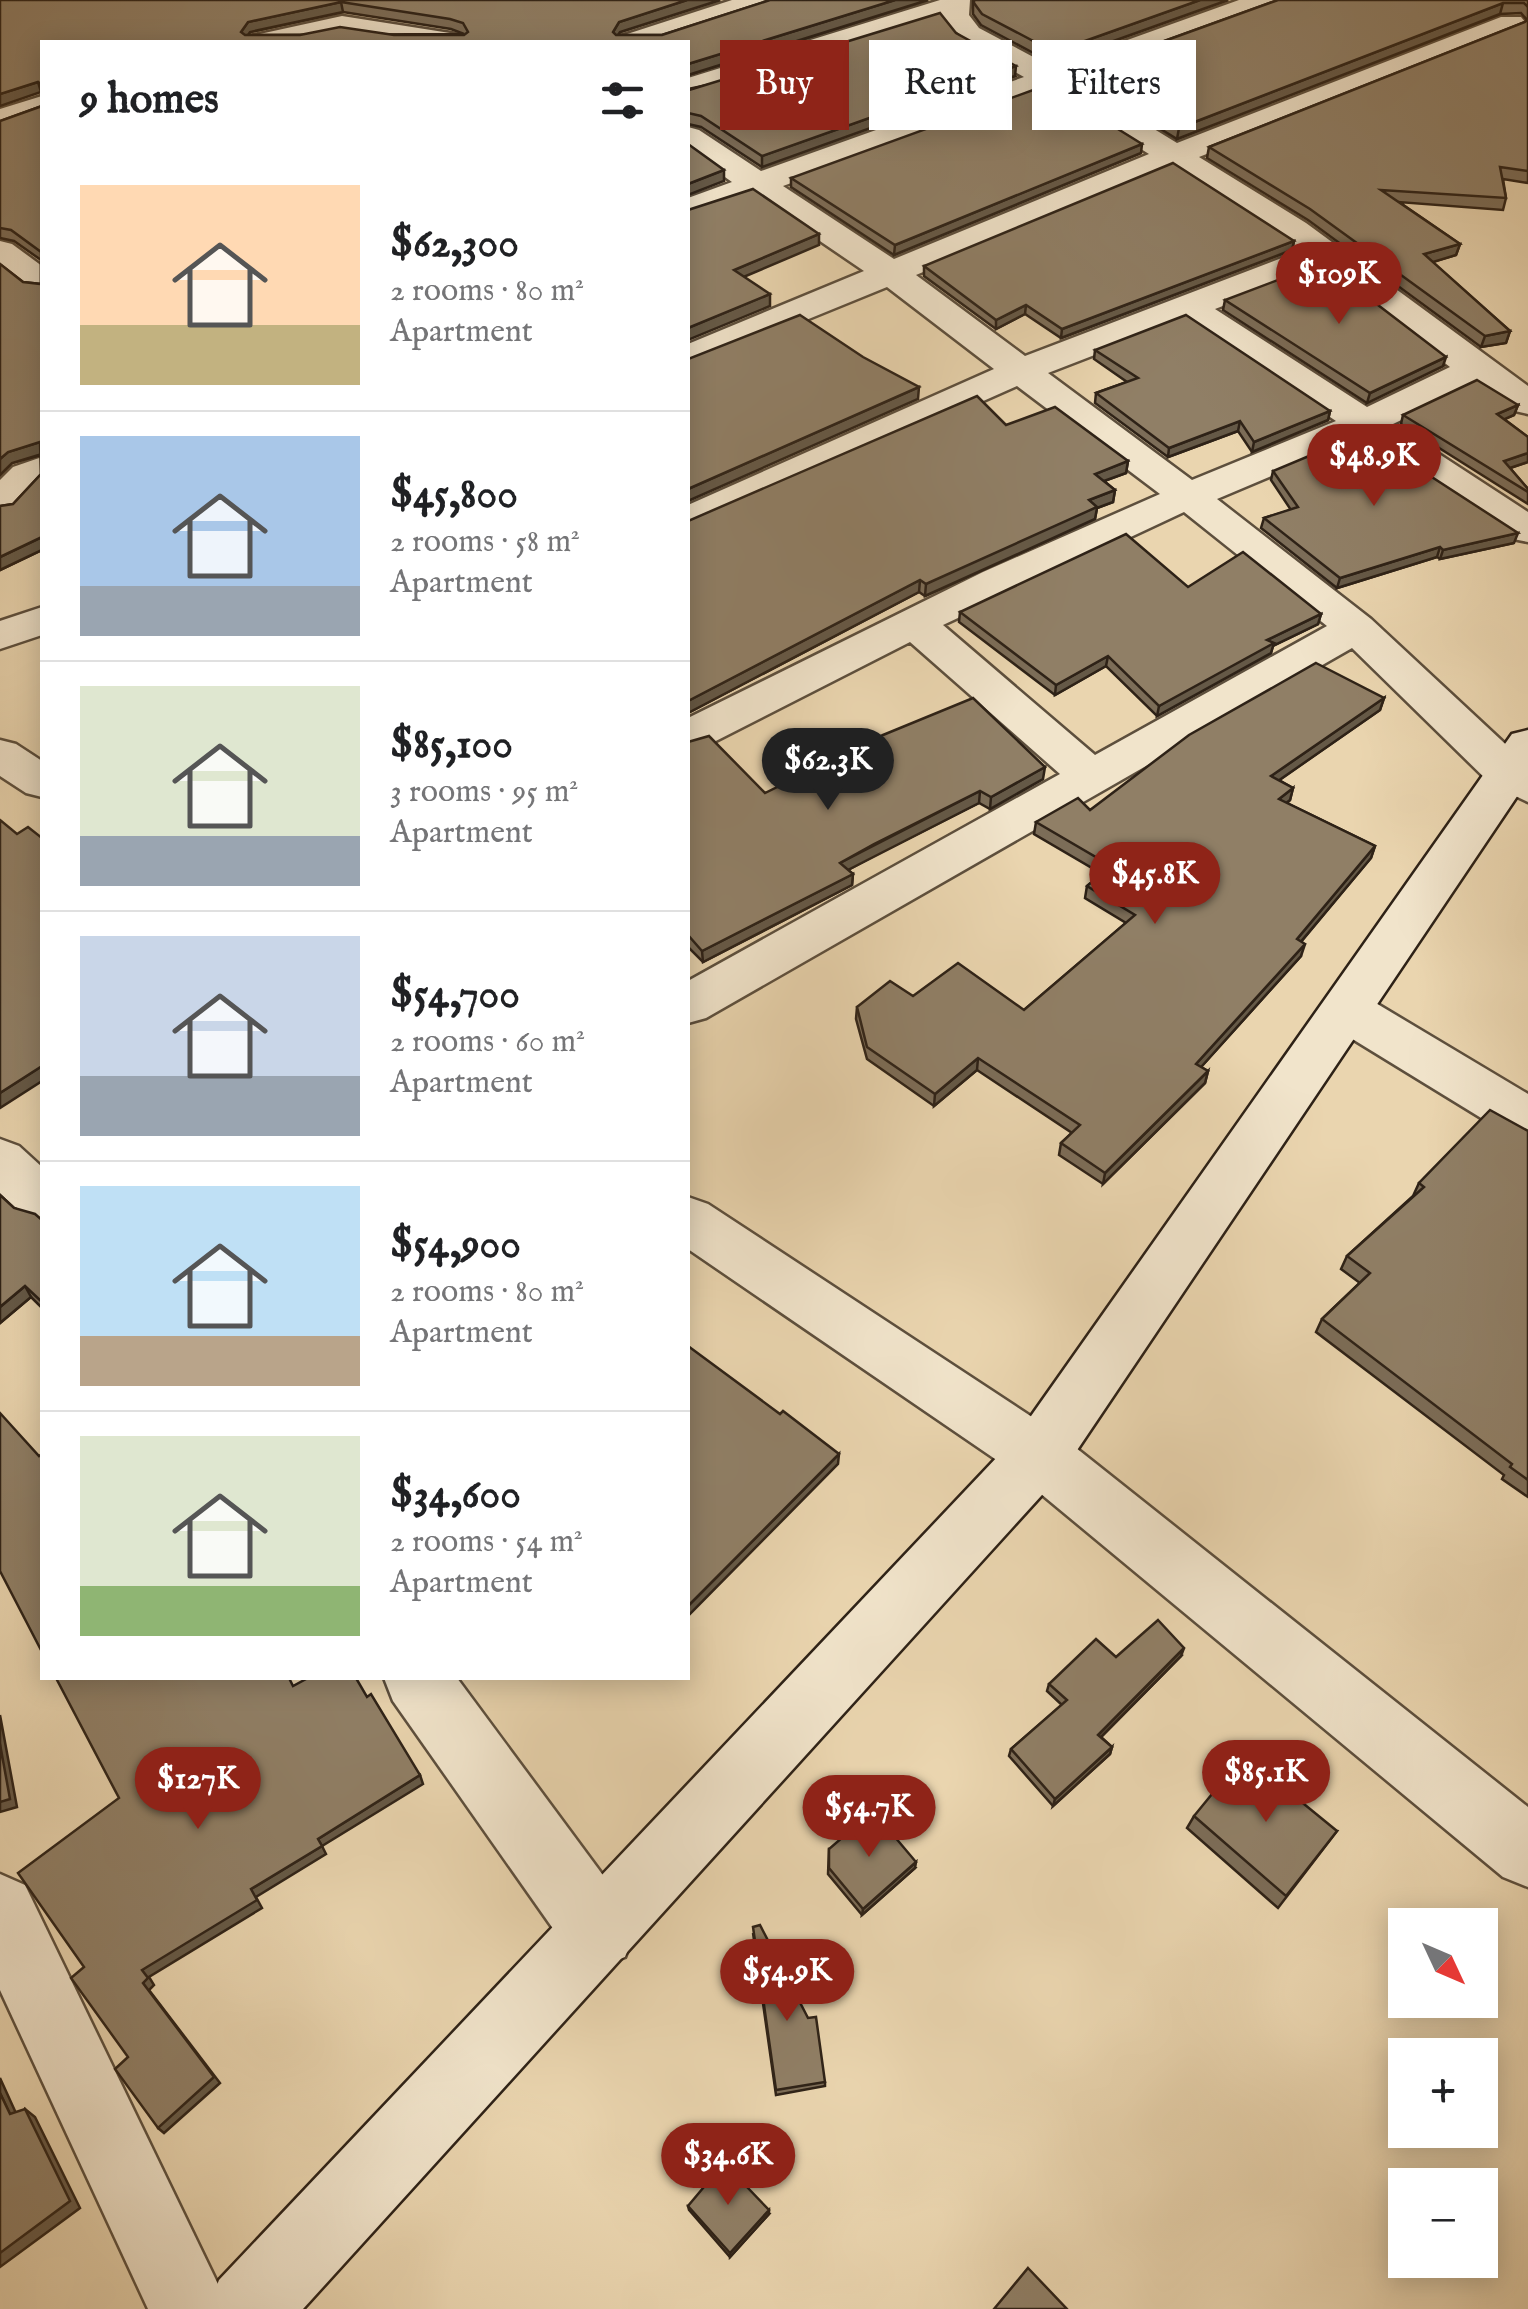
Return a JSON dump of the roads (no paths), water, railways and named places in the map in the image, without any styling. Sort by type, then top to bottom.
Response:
[{"type":"street","points":[[638,40],[762,0]]},
{"type":"street","points":[[1156,40],[1263,0]]},
{"type":"street","points":[[690,87],[955,2],[954,16],[968,34],[1032,70]]},
{"type":"street","points":[[690,356],[1171,157],[1511,23]]},
{"type":"street","points":[[271,40],[342,25],[437,40]]},
{"type":"street","points":[[690,208],[1032,86]]},
{"type":"street","points":[[0,119],[40,106]]},
{"type":"street","points":[[1129,130],[1238,193],[1528,403]]},
{"type":"street","points":[[248,2309],[1039,1455],[1346,1010],[1521,768],[1356,628],[1187,495],[888,272],[690,139]]},
{"type":"street","points":[[0,250],[40,236]]},
{"type":"street","points":[[0,250],[40,280]]},
{"type":"street","points":[[690,519],[1020,370],[1325,254]]},
{"type":"street","points":[[1187,306],[1528,530]]},
{"type":"street","points":[[690,735],[1064,550],[1187,495],[1315,447],[1476,369]]},
{"type":"street","points":[[0,504],[27,475],[40,470]]},
{"type":"street","points":[[0,636],[40,621]]},
{"type":"street","points":[[915,624],[1089,775]]},
{"type":"street","points":[[690,1003],[1356,628]]},
{"type":"street","points":[[0,755],[40,781]]},
{"type":"street","points":[[1346,1010],[1528,1120]]},
{"type":"street","points":[[0,1161],[40,1198]]},
{"type":"street","points":[[690,1221],[1039,1455],[1528,1852]]},
{"type":"street","points":[[418,1680],[598,1930]]},
{"type":"street","points":[[0,1910],[190,2309]]}]
